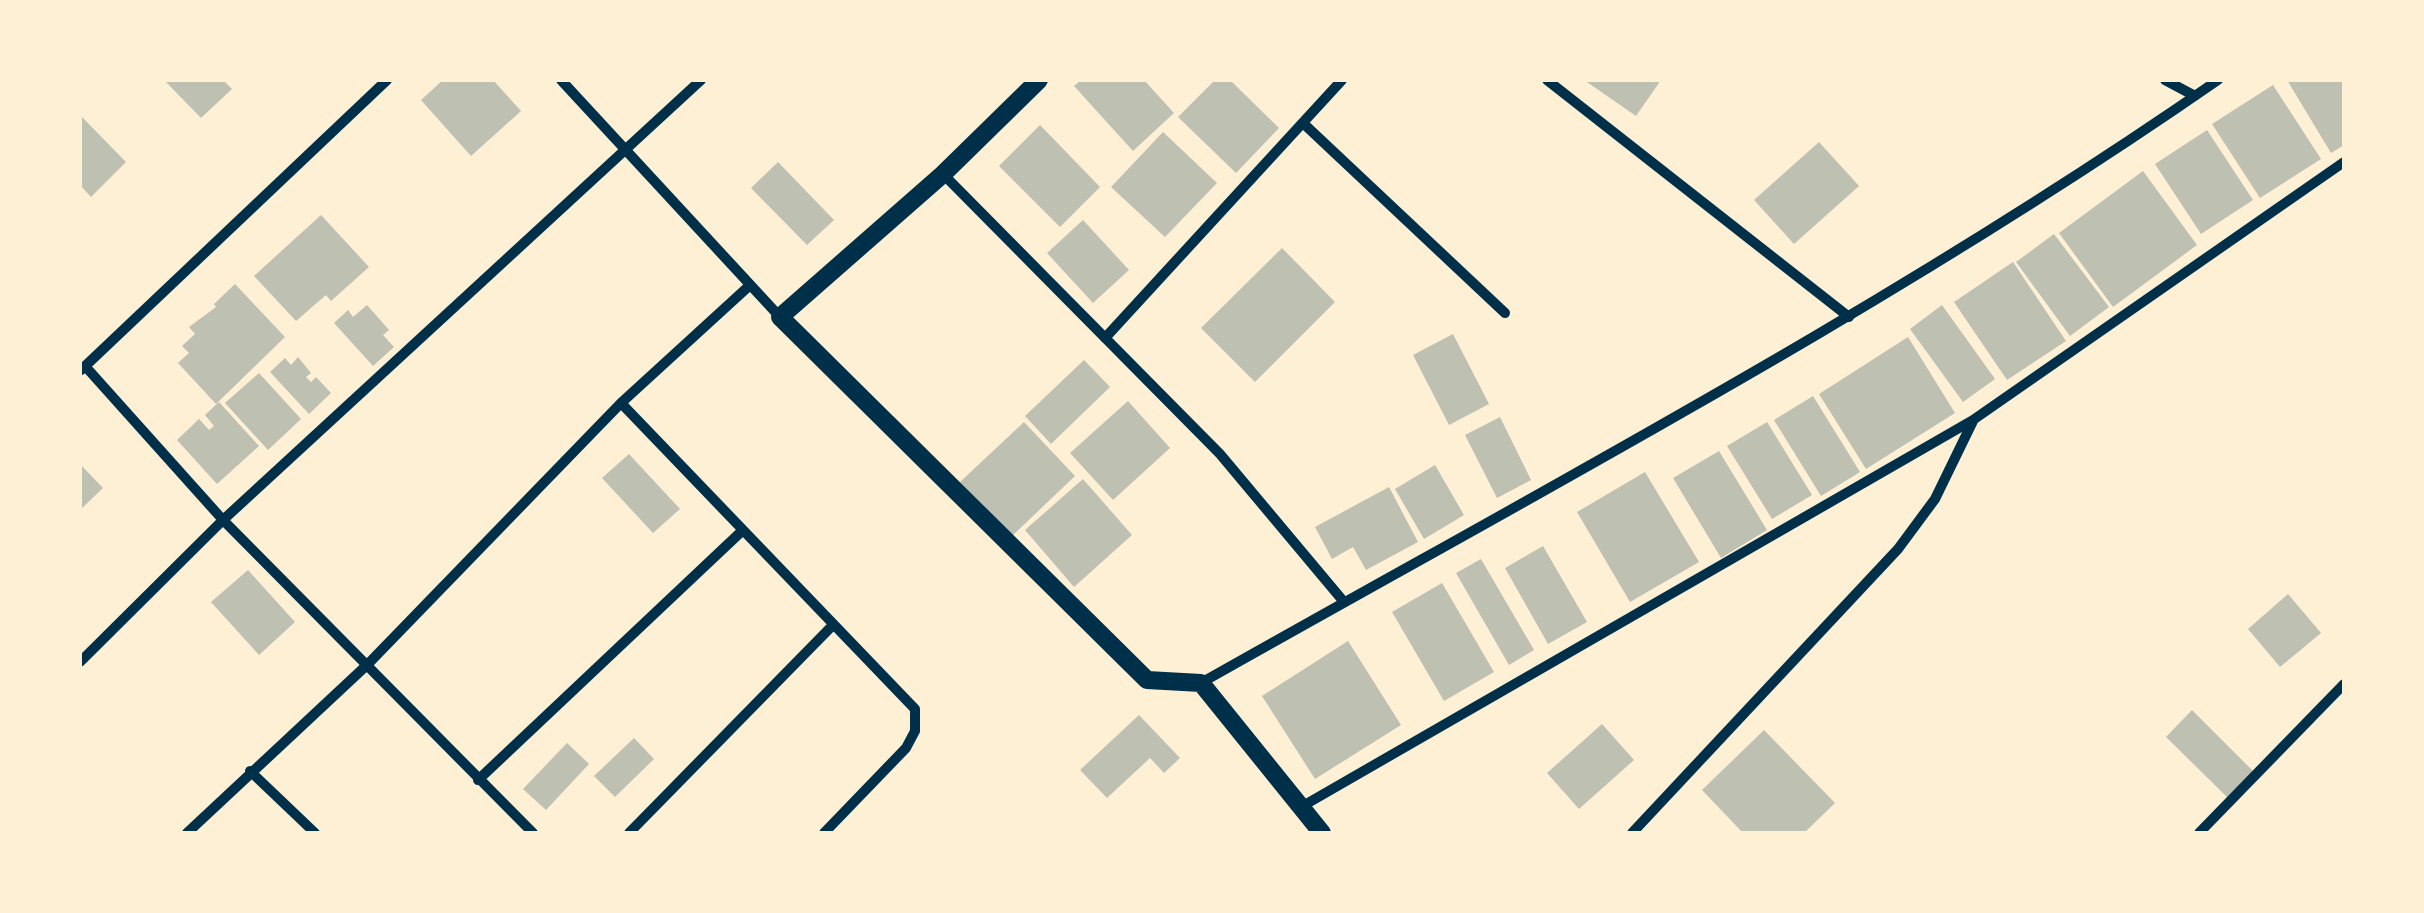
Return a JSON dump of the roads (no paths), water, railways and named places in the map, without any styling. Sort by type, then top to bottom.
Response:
[{"type":"street","points":[[387,80],[82,368],[223,520],[534,833]]},
{"type":"street","points":[[561,80],[748,286],[1148,680],[1201,682],[1849,318],[2081,175],[2218,80]]},
{"type":"street","points":[[80,662],[223,520],[700,80]]},
{"type":"street","points":[[780,318],[943,174],[1039,80]]},
{"type":"street","points":[[1105,338],[1342,80]]},
{"type":"street","points":[[1546,80],[1849,318]]},
{"type":"street","points":[[2165,80],[2195,96]]},
{"type":"street","points":[[1304,124],[1505,313]]},
{"type":"street","points":[[1301,807],[1974,420],[2344,162]]},
{"type":"street","points":[[943,174],[1220,454],[1344,602]]},
{"type":"street","points":[[187,833],[368,664],[622,404],[748,286]]},
{"type":"street","points":[[622,404],[831,627],[915,709],[915,731],[906,748],[824,833]]},
{"type":"street","points":[[1632,833],[1898,549],[1935,499],[1974,420]]},
{"type":"street","points":[[478,780],[744,530]]},
{"type":"street","points":[[629,833],[831,627]]},
{"type":"street","points":[[1201,682],[1317,831]]},
{"type":"street","points":[[2199,833],[2344,684]]},
{"type":"street","points":[[250,771],[315,833]]}]
